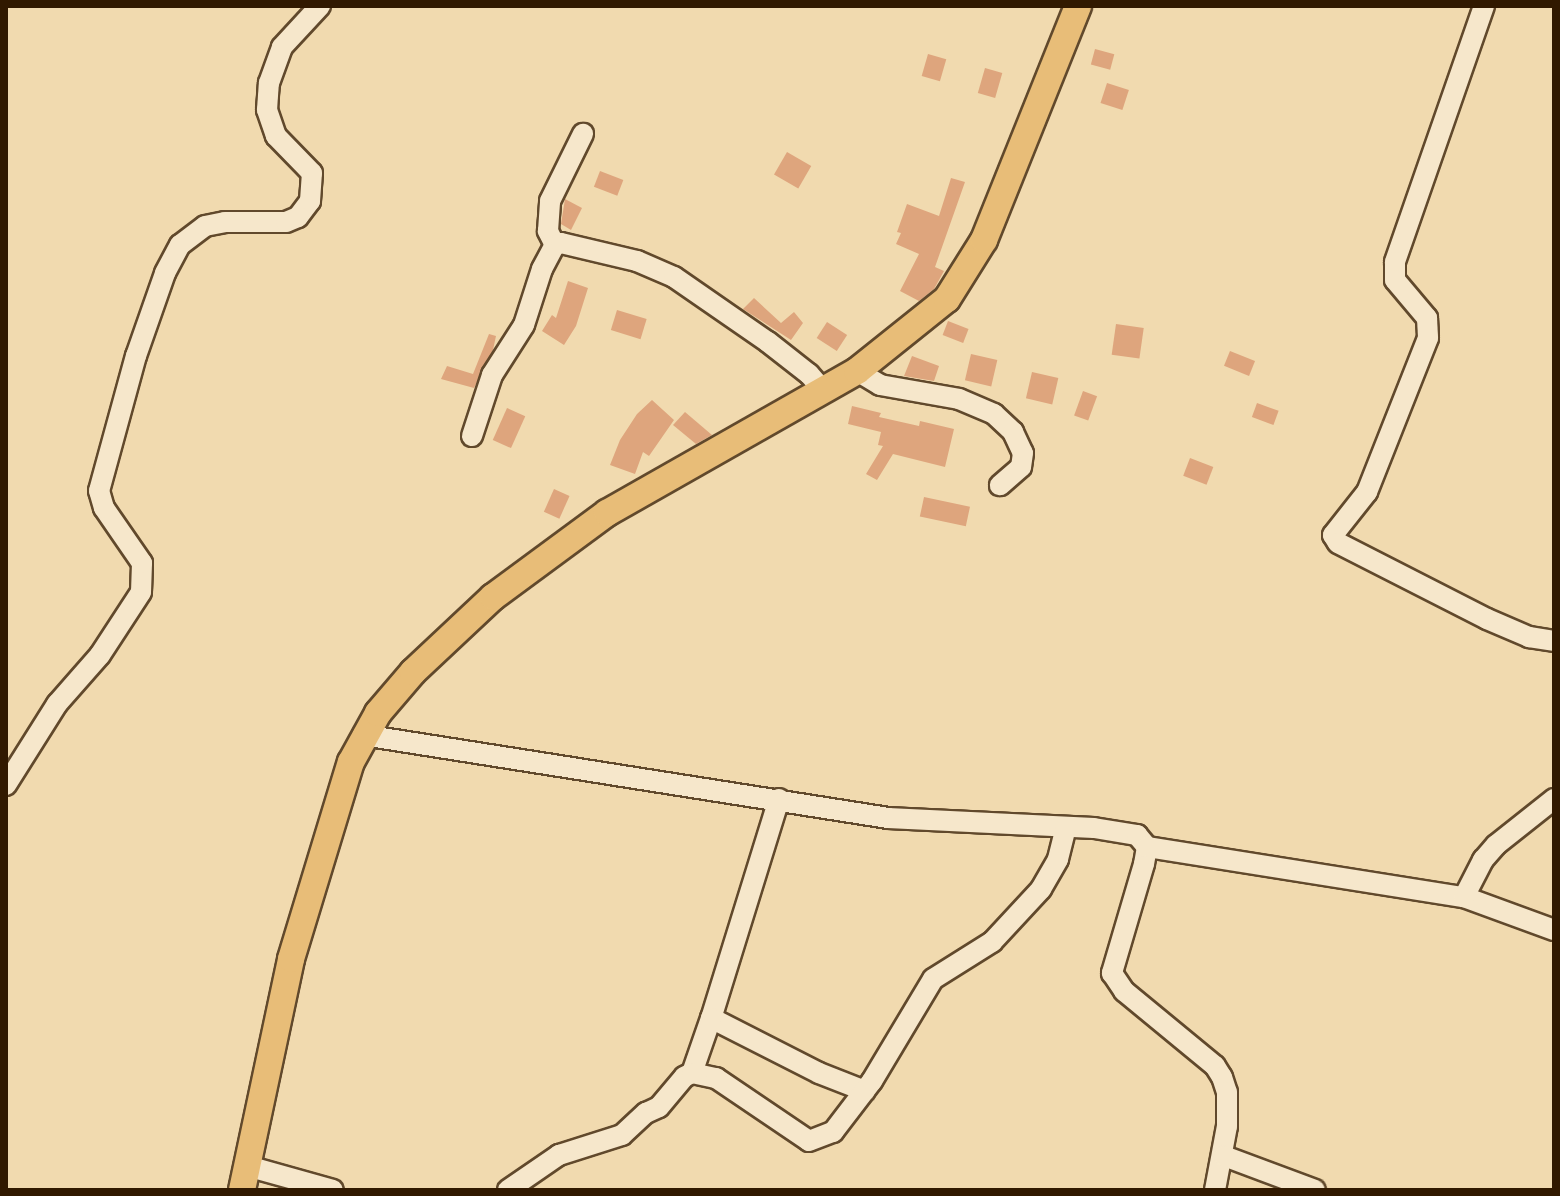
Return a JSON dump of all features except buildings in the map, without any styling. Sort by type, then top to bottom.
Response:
[{"type":"main road","points":[[245,1178],[291,959],[351,762],[363,735],[413,672],[493,597],[619,505],[857,371],[931,314],[956,287],[984,240],[1078,6]]},
{"type":"street","points":[[6,785],[57,704],[100,655],[141,592],[142,563],[104,508],[99,491],[136,356],[165,273],[180,245],[205,226],[225,222],[286,222],[305,211],[310,201],[312,173],[276,136],[267,110],[269,83],[282,47],[320,6]]},
{"type":"street","points":[[1484,6],[1395,262],[1395,280],[1427,318],[1428,338],[1367,492],[1333,535],[1338,543],[1487,619],[1529,637],[1554,641]]},
{"type":"street","points":[[555,245],[548,231],[550,201],[583,134]]},
{"type":"street","points":[[555,245],[592,248],[637,261],[674,277],[768,342],[809,374],[823,390]]},
{"type":"street","points":[[472,436],[492,375],[524,325],[542,269],[555,245]]},
{"type":"street","points":[[857,371],[874,383],[959,399],[994,414],[1013,432],[1023,453],[1021,467],[1000,485]]},
{"type":"street","points":[[363,735],[888,818],[1124,832],[1137,835],[1147,847],[1464,897],[1554,930]]},
{"type":"street","points":[[692,1073],[779,799]]},
{"type":"street","points":[[1464,897],[1483,860],[1496,845],[1554,799]]},
{"type":"street","points":[[508,1190],[559,1155],[622,1135],[643,1115],[659,1107],[684,1077],[692,1073],[716,1078],[809,1141],[833,1132],[865,1091],[933,979],[992,942],[1041,889],[1058,859],[1066,827]]},
{"type":"street","points":[[1147,847],[1112,973],[1124,991],[1215,1066],[1222,1077],[1227,1092],[1224,1156],[1215,1190]]},
{"type":"street","points":[[711,1018],[819,1073],[865,1091]]},
{"type":"street","points":[[1224,1156],[1315,1190]]},
{"type":"street","points":[[245,1178],[333,1190]]}]
